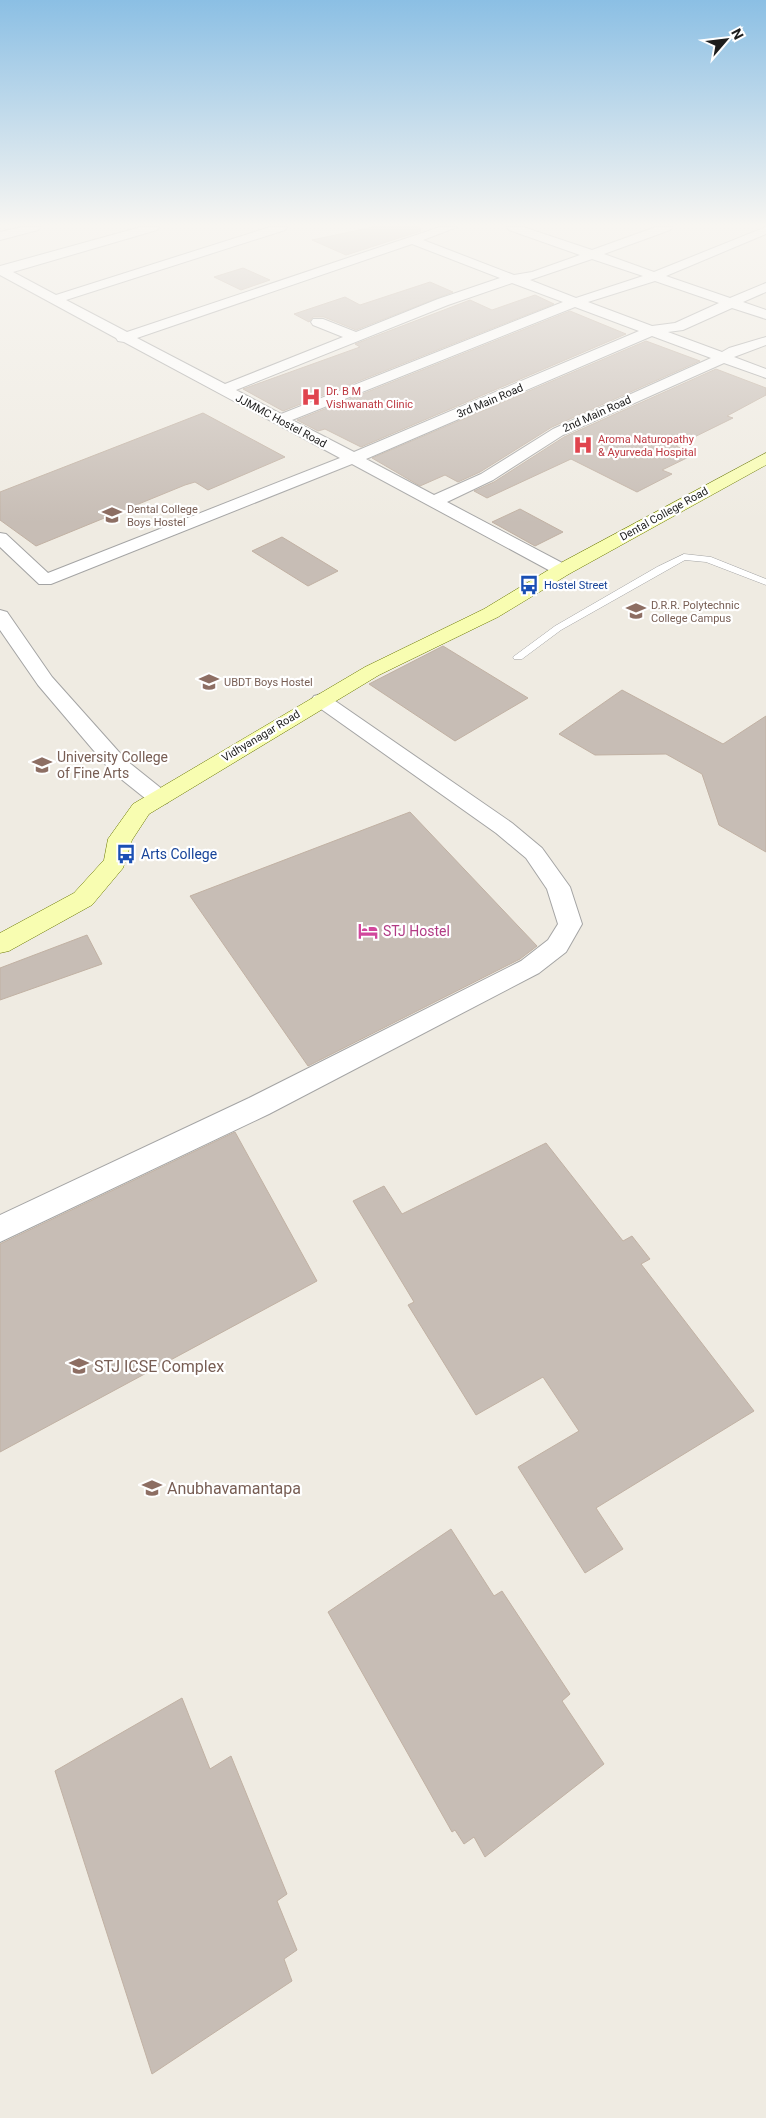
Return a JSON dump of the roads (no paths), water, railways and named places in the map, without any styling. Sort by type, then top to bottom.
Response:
[{"type":"street","name":"JJMMC Hostel Road","points":[[101,326],[281,419],[352,459],[435,501],[562,570]]},
{"type":"street","points":[[123,338],[159,326]]},
{"type":"street","points":[[328,326],[356,337]]},
{"type":"street","points":[[223,390],[386,326]]},
{"type":"street","points":[[281,419],[517,326]]},
{"type":"street","points":[[642,326],[766,374]]},
{"type":"street","name":"3rd Main Road","points":[[0,538],[45,580],[352,459],[653,330],[681,326]]},
{"type":"street","name":"2nd Main Road","points":[[435,501],[487,477],[558,432],[723,358],[734,351],[766,341]]},
{"type":"street","name":"Dental College Road","points":[[562,570],[766,458]]},
{"type":"street","name":"Vidhyanagar Road","points":[[0,944],[83,899],[115,862],[120,839],[141,809],[372,671],[491,613],[562,570]]},
{"type":"street","points":[[0,616],[46,681],[119,766],[159,798]]},
{"type":"street","points":[[0,1229],[258,1106],[530,966],[557,946],[570,924],[558,887],[534,854],[504,828],[321,700]]},
{"type":"lane","points":[[518,657],[558,628],[660,568],[684,557],[708,559],[766,582]]},
{"type":"place","name":"Dr. B M Vishwanath Clinic","points":[[311,397]]},
{"type":"place","name":"Aroma Naturopathy & Ayurveda Hospital","points":[[583,445]]},
{"type":"place","name":"Dental College Boys Hostel","points":[[112,515]]},
{"type":"place","name":"Hostel Street","points":[[529,585]]},
{"type":"place","name":"D.R.R. Polytechnic College Campus","points":[[636,611]]},
{"type":"place","name":"UBDT Boys Hostel","points":[[209,682]]},
{"type":"place","name":"University College of Fine Arts","points":[[42,765]]},
{"type":"place","name":"Arts College","points":[[126,854]]},
{"type":"place","name":"STJ Hostel","points":[[368,931]]},
{"type":"place","name":"STJ ICSE Complex","points":[[79,1366]]},
{"type":"place","name":"Anubhavamantapa","points":[[152,1488]]}]
